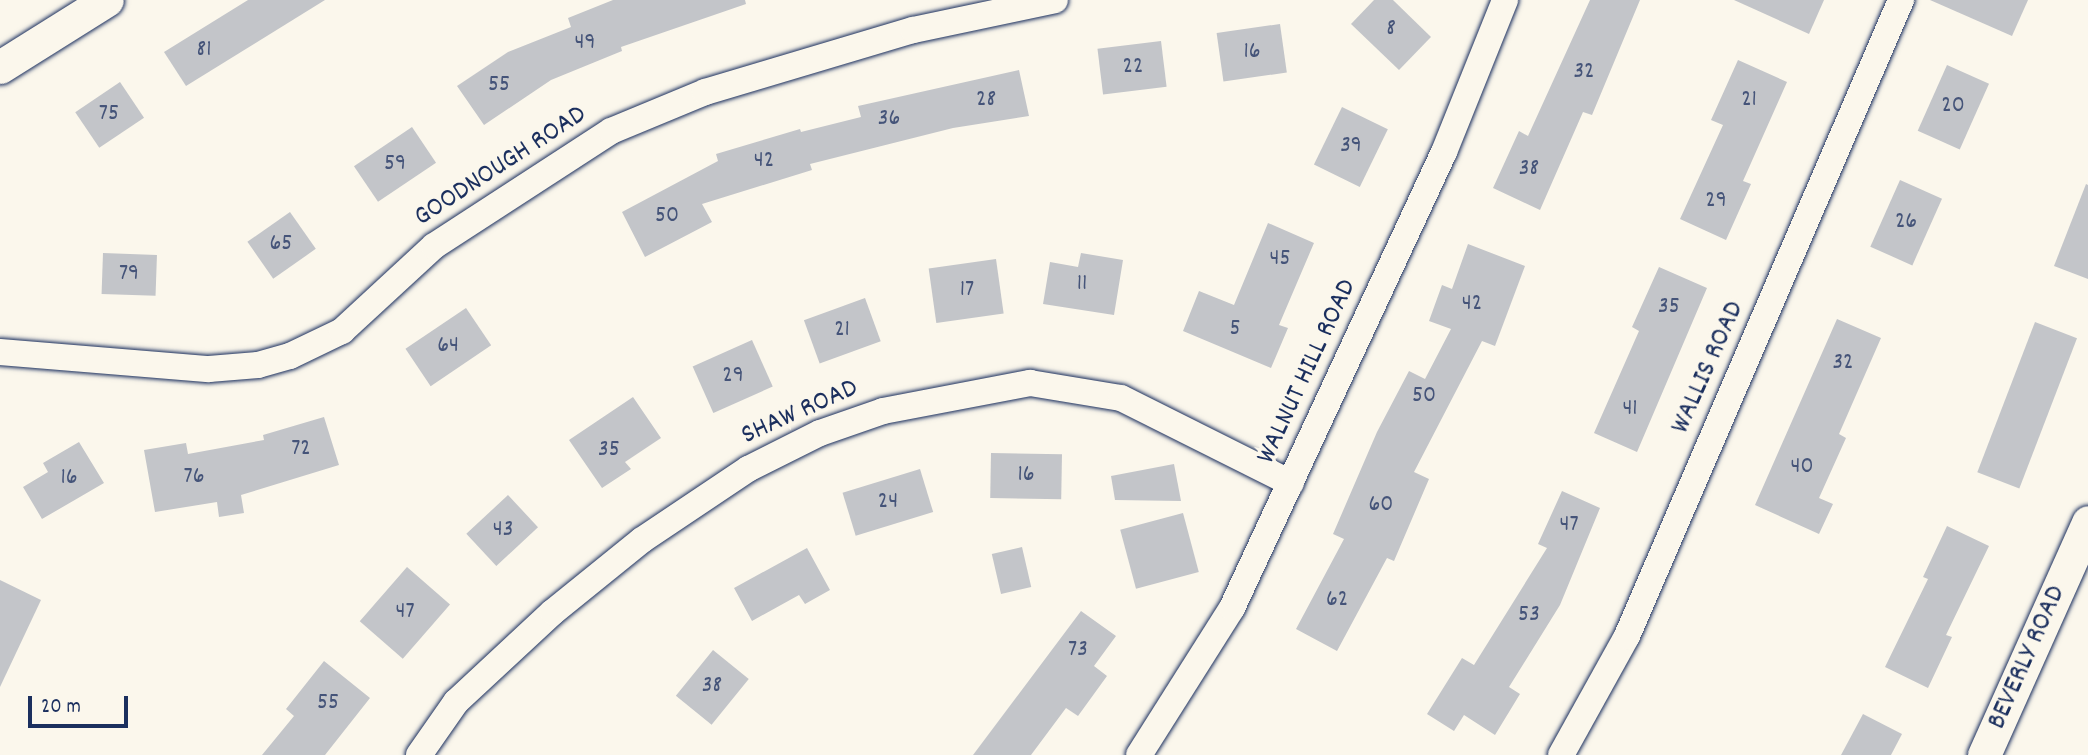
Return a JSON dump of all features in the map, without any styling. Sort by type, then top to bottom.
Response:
[{"type":"street","points":[[0,68],[107,0]]},
{"type":"street","name":"GOODNOUGH ROAD","points":[[0,352],[209,369],[258,365],[290,356],[342,331],[434,246],[611,131],[705,92],[912,30],[1055,0]]},
{"type":"street","name":"WALNUT HILL ROAD","points":[[1139,755],[1233,608],[1439,165],[1505,0]]},
{"type":"street","name":"WALLIS ROAD","points":[[1561,755],[1627,636],[1902,0]]},
{"type":"street","name":"SHAW ROAD","points":[[419,755],[456,702],[554,612],[642,540],[748,469],[820,433],[883,411],[1030,383],[1121,398],[1291,483]]},
{"type":"street","name":"BEVERLY ROAD","points":[[1984,755],[2088,523]]},
{"type":"building","points":[[248,0],[325,0],[186,86],[164,52]]},
{"type":"building","points":[[613,0],[745,0],[746,4],[621,47],[622,51],[551,80],[484,125],[457,86],[508,52],[571,27],[568,18]]},
{"type":"building","points":[[1374,0],[1393,0],[1431,37],[1399,70],[1351,24]]},
{"type":"building","points":[[1590,0],[1640,0],[1592,115],[1583,112],[1540,210],[1493,188],[1519,131],[1528,136]]},
{"type":"building","points":[[1734,0],[1824,0],[1809,34]]},
{"type":"building","points":[[1930,0],[2028,0],[2012,36]]},
{"type":"building","points":[[1280,24],[1287,73],[1223,81],[1217,33]]},
{"type":"building","points":[[1161,41],[1167,87],[1103,94],[1097,49]]},
{"type":"building","points":[[1738,60],[1787,82],[1743,181],[1751,184],[1726,240],[1680,219],[1723,125],[1711,120]]},
{"type":"building","points":[[1947,65],[1989,84],[1960,149],[1918,131]]},
{"type":"building","points":[[1019,70],[1029,116],[953,128],[810,164],[812,170],[702,204],[712,222],[645,257],[622,212],[718,161],[716,154],[800,129],[801,132],[861,117],[858,106]]},
{"type":"building","points":[[120,82],[144,118],[99,148],[75,112]]},
{"type":"building","points":[[1342,107],[1388,129],[1360,187],[1314,165]]},
{"type":"building","points":[[412,127],[436,163],[378,202],[354,166]]},
{"type":"building","points":[[1900,180],[1942,199],[1912,265],[1870,247]]},
{"type":"building","points":[[2086,184],[2088,185],[2088,279],[2054,266]]},
{"type":"building","points":[[290,212],[316,249],[273,279],[247,242]]},
{"type":"building","points":[[1268,223],[1314,243],[1279,325],[1288,328],[1271,368],[1183,331],[1199,291],[1234,305]]},
{"type":"building","points":[[1468,244],[1525,266],[1495,346],[1482,341],[1414,472],[1429,479],[1394,561],[1387,558],[1337,651],[1296,629],[1344,539],[1333,534],[1377,432],[1409,371],[1425,379],[1451,329],[1429,321],[1442,285],[1452,289]]},
{"type":"building","points":[[103,253],[157,255],[156,296],[102,294]]},
{"type":"building","points":[[1081,253],[1123,260],[1114,315],[1043,304],[1050,262],[1078,267]]},
{"type":"building","points":[[996,259],[1004,313],[936,323],[929,268]]},
{"type":"building","points":[[1659,267],[1707,288],[1637,452],[1594,433],[1639,331],[1632,327]]},
{"type":"building","points":[[865,298],[881,341],[820,363],[804,320]]},
{"type":"building","points":[[466,308],[491,345],[431,386],[405,349]]},
{"type":"building","points":[[1837,319],[1881,338],[1839,434],[1846,438],[1819,498],[1833,504],[1819,534],[1755,505]]},
{"type":"building","points":[[2035,322],[2077,338],[2019,488],[1977,472]]},
{"type":"building","points":[[752,340],[773,387],[713,413],[693,366]]},
{"type":"building","points":[[633,397],[661,438],[625,462],[631,469],[602,488],[569,440]]},
{"type":"building","points":[[324,417],[339,465],[241,495],[244,513],[219,517],[217,502],[155,512],[144,450],[186,443],[188,454],[264,440],[263,435]]},
{"type":"building","points":[[79,442],[104,483],[42,519],[23,487],[48,472],[43,463]]},
{"type":"building","points":[[991,453],[1062,454],[1061,499],[990,498]]},
{"type":"building","points":[[1174,464],[1181,501],[1115,500],[1111,476]]},
{"type":"building","points":[[920,469],[933,512],[856,536],[843,493]]},
{"type":"building","points":[[1562,491],[1600,508],[1560,605],[1509,687],[1520,694],[1495,735],[1464,715],[1454,731],[1427,714],[1462,658],[1474,665],[1547,548],[1538,544]]},
{"type":"building","points":[[508,495],[538,527],[496,566],[466,534]]},
{"type":"building","points":[[1183,513],[1199,572],[1136,589],[1120,530]]},
{"type":"building","points":[[1947,526],[1989,546],[1946,635],[1952,637],[1928,688],[1885,667],[1928,579],[1923,577]]},
{"type":"building","points":[[1022,547],[1031,587],[1001,594],[992,554]]},
{"type":"building","points":[[807,548],[830,590],[805,604],[799,595],[752,621],[734,588]]},
{"type":"building","points":[[407,567],[450,604],[403,659],[360,621]]},
{"type":"building","points":[[0,580],[41,600],[0,687]]},
{"type":"building","points":[[1081,611],[1116,636],[1094,666],[1107,676],[1078,716],[1066,708],[1031,755],[973,755]]},
{"type":"building","points":[[713,650],[749,679],[712,725],[676,696]]},
{"type":"building","points":[[324,661],[370,698],[325,755],[262,755],[294,716],[286,709]]},
{"type":"building","points":[[1863,714],[1902,734],[1891,755],[1841,755]]}]
